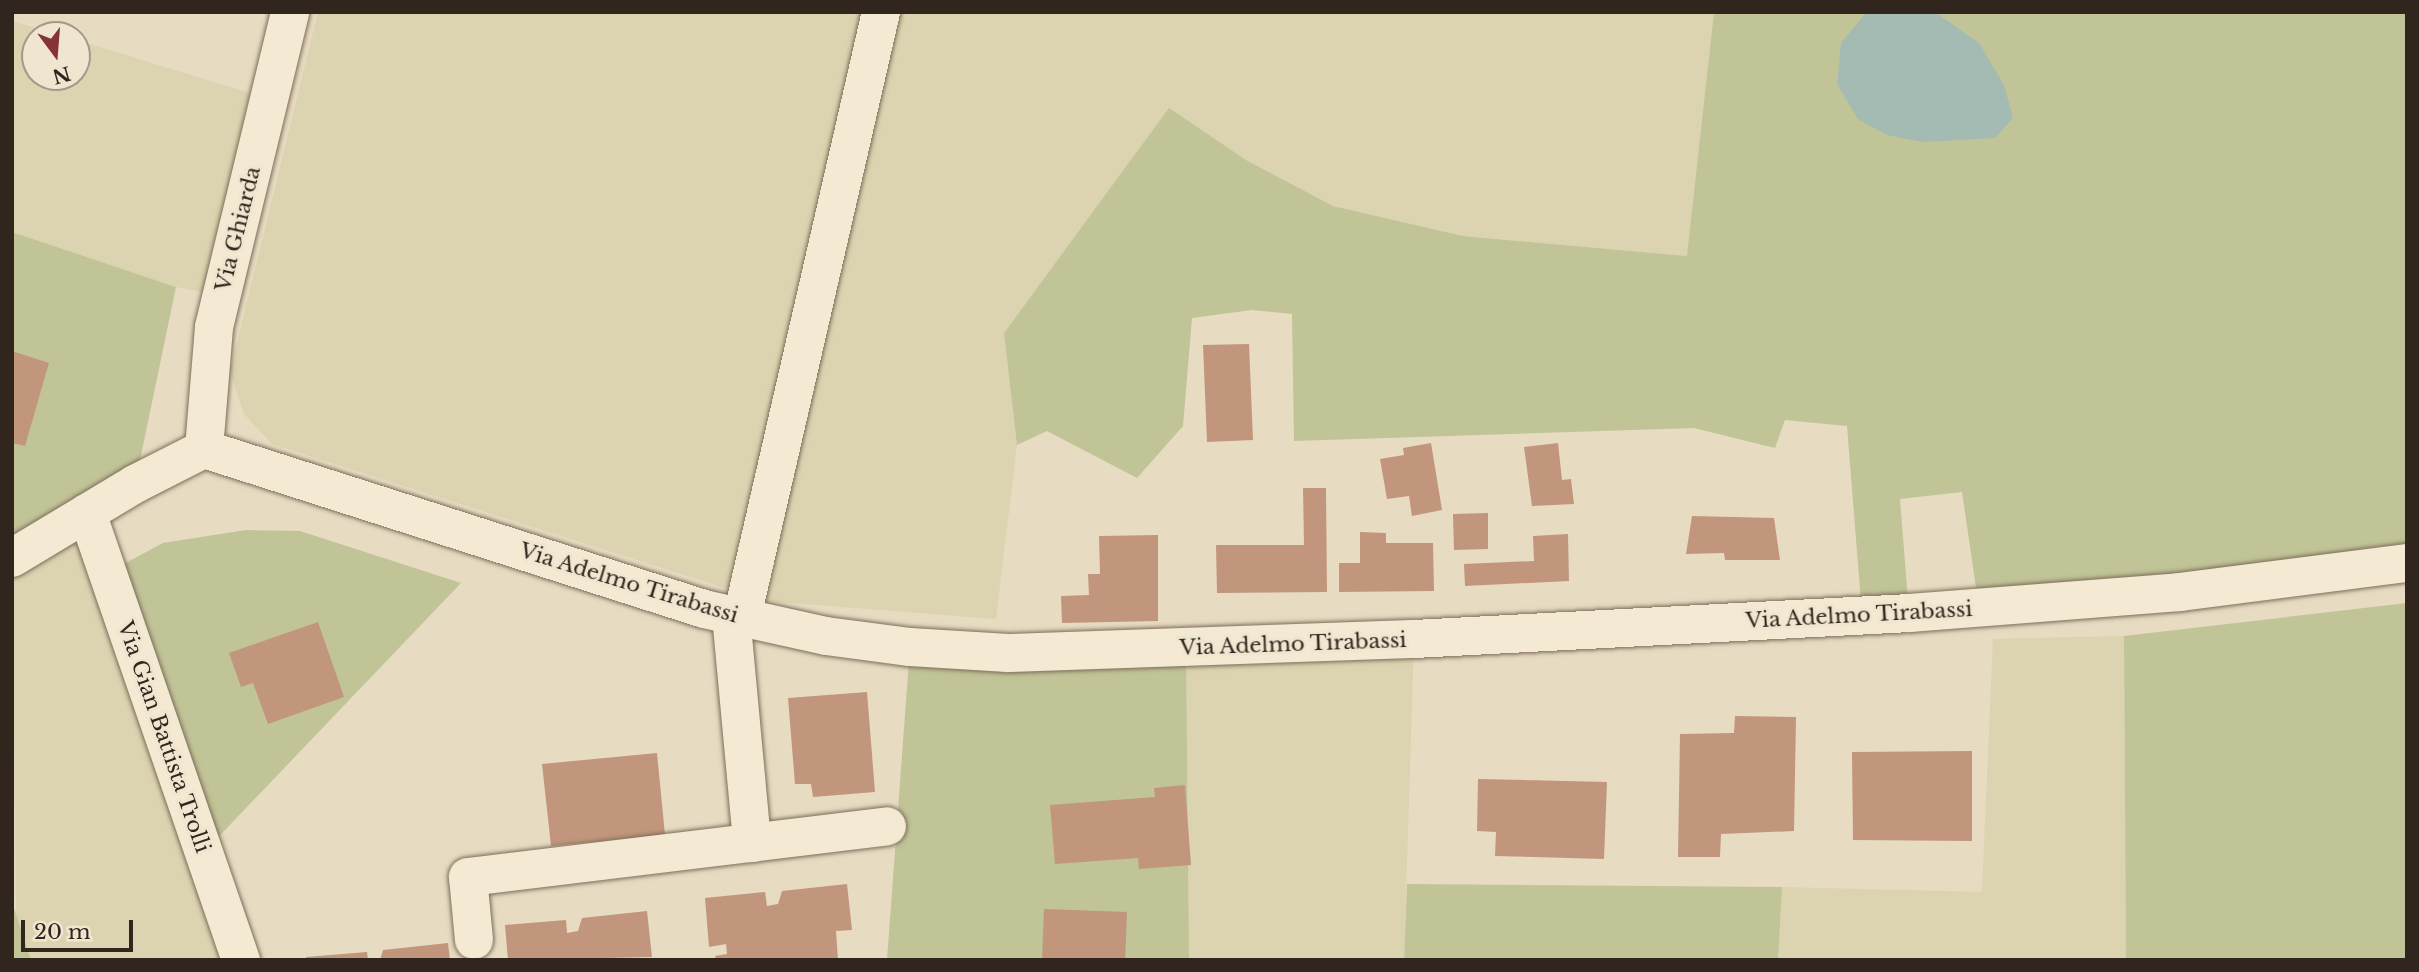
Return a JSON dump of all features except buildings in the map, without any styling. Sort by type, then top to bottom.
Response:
[{"type":"street","name":"Via Ghiarda","points":[[204,449],[214,327],[290,12]]},
{"type":"street","points":[[752,843],[736,616],[881,12]]},
{"type":"street","points":[[12,558],[87,513],[204,449]]},
{"type":"street","name":"Via Adelmo Tirabassi","points":[[204,449],[736,616],[826,636],[910,647],[1039,654],[2001,607],[2180,592],[2407,563]]},
{"type":"street","name":"Via Gian Battista Trolli","points":[[87,513],[241,960]]},
{"type":"street","points":[[474,940],[468,877],[887,826]]},
{"type":"shaded area","points":[[318,12],[1714,12],[1688,256],[1463,236],[1333,206],[1246,160],[1169,109],[1004,333],[1017,445],[996,619],[766,601],[272,444],[244,414],[230,372]]},
{"type":"shaded area","points":[[12,21],[21,24],[21,91],[91,91],[91,44],[269,99],[222,296],[176,287],[12,232]]},
{"type":"shaded area","points":[[87,513],[241,960],[31,960],[16,914],[12,558]]},
{"type":"shaded area","points":[[2124,636],[2126,960],[1778,960],[1782,887],[1982,892],[1993,639]]},
{"type":"shaded area","points":[[1414,639],[1404,960],[1189,960],[1186,648]]},
{"type":"green space","points":[[1714,12],[2407,12],[2407,563],[1979,608],[1962,492],[1900,499],[1909,613],[1862,615],[1847,426],[1785,420],[1775,448],[1694,428],[1294,441],[1292,314],[1252,310],[1192,318],[1183,426],[1137,478],[1047,431],[1017,445],[1004,333],[1169,108],[1246,160],[1333,206],[1463,236],[1687,256]]},
{"type":"green space","points":[[12,232],[176,287],[135,484],[12,558]]},
{"type":"green space","points":[[246,530],[300,531],[461,583],[204,852],[107,573],[163,543]]},
{"type":"green space","points":[[2407,603],[2407,960],[2126,960],[2124,636]]},
{"type":"green space","points":[[910,647],[1186,648],[1189,960],[887,960]]},
{"type":"green space","points":[[1407,884],[1782,887],[1778,960],[1404,960]]},
{"type":"green space","points":[[12,903],[16,914],[31,960],[12,960]]},
{"type":"water","points":[[1867,12],[1935,12],[1979,43],[2004,85],[2013,118],[1995,138],[1923,142],[1887,135],[1858,119],[1837,84],[1841,43]]}]
